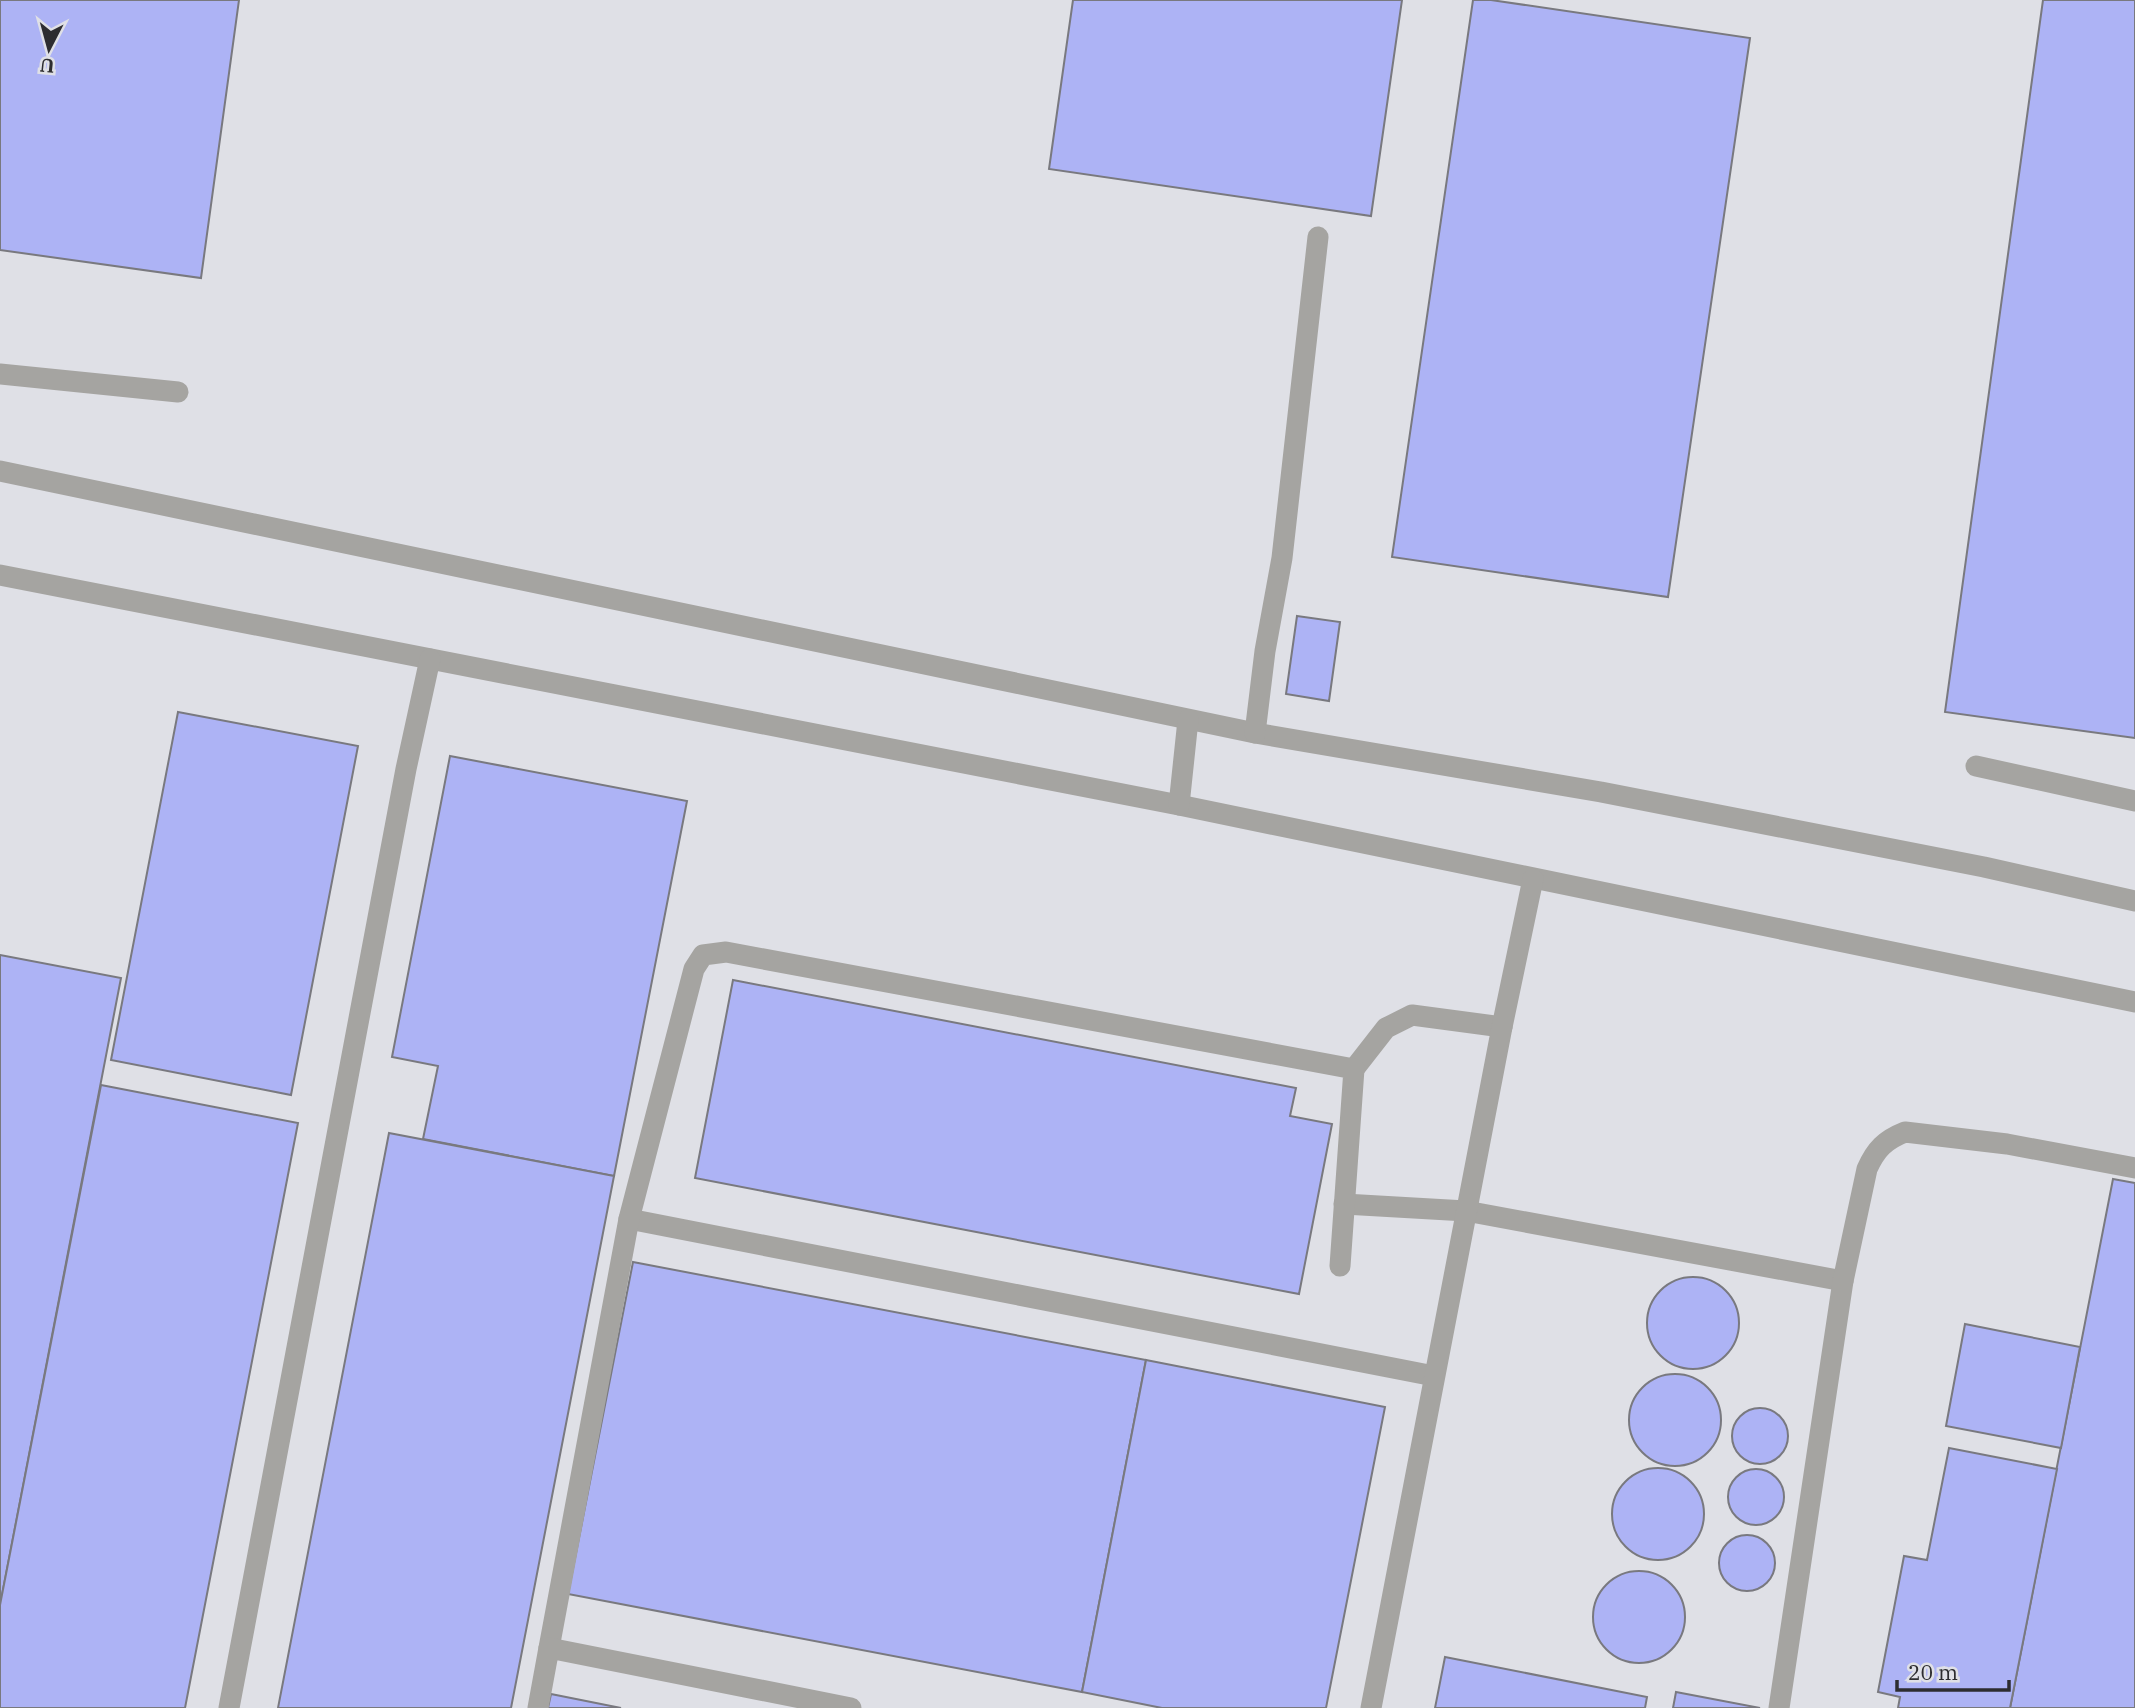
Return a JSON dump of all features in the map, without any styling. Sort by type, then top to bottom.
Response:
[{"type":"street","points":[[1255,733],[1265,651],[1282,558],[1318,237]]},
{"type":"street","points":[[0,374],[178,392]]},
{"type":"street","points":[[0,471],[1188,720],[1601,792],[1984,867],[2135,901]]},
{"type":"street","points":[[0,575],[1179,805],[2135,1002]]},
{"type":"street","points":[[229,1708],[401,796],[430,659]]},
{"type":"street","points":[[1179,805],[1188,720]]},
{"type":"street","points":[[1976,766],[2135,801]]},
{"type":"street","points":[[1371,1708],[1533,879]]},
{"type":"street","points":[[538,1708],[629,1219],[694,969],[703,955],[726,952],[1354,1069]]},
{"type":"street","points":[[1340,1266],[1354,1069],[1386,1028],[1412,1015],[1502,1027]]},
{"type":"street","points":[[1779,1708],[1843,1281],[1867,1169],[1880,1146],[1905,1132],[2007,1144],[2135,1168]]},
{"type":"street","points":[[1344,1204],[1466,1211],[1843,1281]]},
{"type":"street","points":[[629,1219],[1434,1376]]},
{"type":"street","points":[[549,1648],[851,1708]]},
{"type":"building","points":[[0,0],[239,0],[201,278],[0,250]]},
{"type":"building","points":[[1073,0],[1402,0],[1371,216],[1049,169]]},
{"type":"building","points":[[1473,0],[1491,0],[1750,38],[1668,597],[1392,557]]},
{"type":"building","points":[[2043,0],[2135,0],[2135,738],[1945,712]]},
{"type":"building","points":[[1297,616],[1340,622],[1329,701],[1286,694]]},
{"type":"building","points":[[178,712],[358,746],[291,1095],[111,1060]]},
{"type":"building","points":[[450,756],[687,801],[614,1176],[423,1139],[438,1066],[392,1057]]},
{"type":"building","points":[[0,955],[121,978],[0,1605]]},
{"type":"building","points":[[733,980],[1296,1088],[1290,1116],[1332,1124],[1299,1294],[695,1178]]},
{"type":"building","points":[[101,1085],[298,1123],[185,1708],[0,1708],[0,1605]]},
{"type":"building","points":[[389,1133],[614,1176],[511,1708],[278,1708]]},
{"type":"building","points":[[2113,1179],[2135,1183],[2135,1708],[2010,1708]]},
{"type":"building","points":[[633,1262],[1146,1360],[1082,1692],[568,1594]]},
{"type":"building","points":[[1693,1277],[1711,1280],[1726,1290],[1736,1305],[1739,1323],[1736,1341],[1726,1356],[1711,1366],[1693,1369],[1675,1366],[1660,1356],[1650,1341],[1647,1323],[1650,1305],[1660,1290],[1675,1280]]},
{"type":"building","points":[[1965,1324],[2080,1347],[2061,1448],[1946,1426]]},
{"type":"building","points":[[1146,1360],[1385,1407],[1326,1708],[1162,1708],[1082,1692]]},
{"type":"building","points":[[1675,1374],[1693,1377],[1708,1387],[1718,1402],[1721,1420],[1718,1438],[1708,1453],[1693,1463],[1675,1466],[1657,1463],[1642,1453],[1632,1438],[1629,1420],[1632,1402],[1642,1387],[1657,1377]]},
{"type":"building","points":[[1760,1408],[1771,1410],[1780,1416],[1786,1425],[1786,1447],[1780,1456],[1771,1462],[1760,1464],[1749,1462],[1740,1456],[1734,1447],[1732,1436],[1734,1425],[1740,1416],[1749,1410]]},
{"type":"building","points":[[1949,1448],[2057,1469],[2010,1708],[1898,1708],[1900,1697],[1878,1692],[1904,1556],[1927,1560]]},
{"type":"building","points":[[1658,1468],[1676,1471],[1691,1481],[1701,1496],[1704,1514],[1701,1532],[1691,1547],[1676,1557],[1658,1560],[1640,1557],[1625,1547],[1615,1532],[1612,1514],[1615,1496],[1625,1481],[1640,1471]]},
{"type":"building","points":[[1756,1469],[1767,1471],[1776,1477],[1782,1486],[1782,1508],[1776,1517],[1767,1523],[1756,1525],[1745,1523],[1736,1517],[1730,1508],[1728,1497],[1730,1486],[1736,1477],[1745,1471]]},
{"type":"building","points":[[1747,1535],[1758,1537],[1767,1543],[1773,1552],[1773,1574],[1767,1583],[1758,1589],[1747,1591],[1736,1589],[1727,1583],[1721,1574],[1719,1563],[1721,1552],[1727,1543],[1736,1537]]},
{"type":"building","points":[[1639,1571],[1657,1574],[1672,1584],[1682,1599],[1685,1617],[1682,1635],[1672,1650],[1657,1660],[1639,1663],[1621,1660],[1606,1650],[1596,1635],[1593,1617],[1596,1599],[1606,1584],[1621,1574]]},
{"type":"building","points":[[1445,1657],[1647,1697],[1645,1708],[1435,1708]]},
{"type":"building","points":[[1676,1692],[1760,1708],[1673,1708]]},
{"type":"building","points":[[551,1694],[621,1708],[548,1708]]}]
